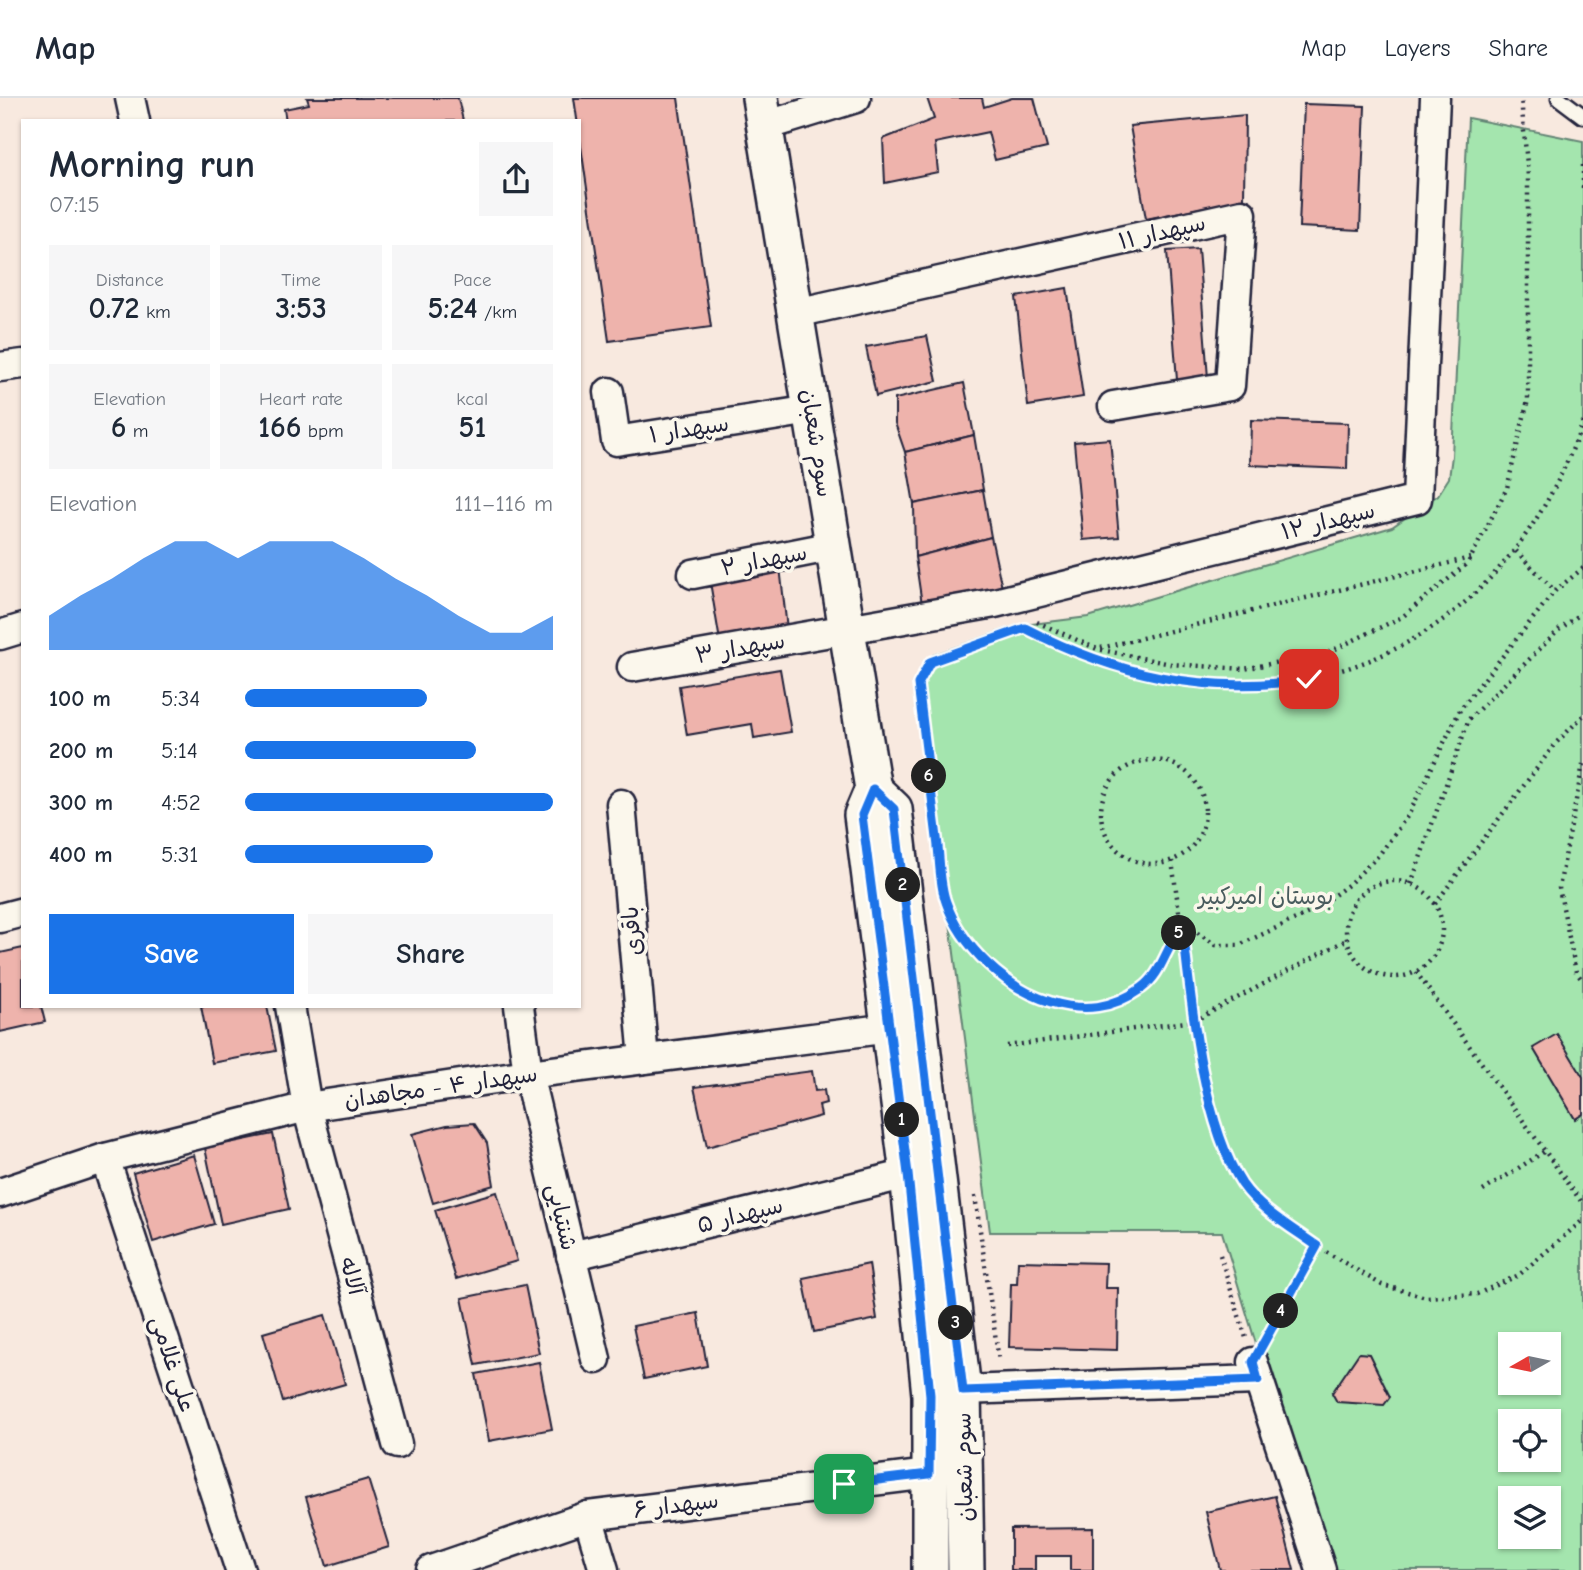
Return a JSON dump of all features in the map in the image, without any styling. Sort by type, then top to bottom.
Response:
[{"type":"street","points":[[130,98],[135,119]]},
{"type":"street","points":[[763,112],[856,98]]},
{"type":"street","name":"سپهدار ۱۲","points":[[848,629],[995,603],[1417,499],[1435,98]]},
{"type":"street","name":"سوم شعبان","points":[[763,112],[873,789],[862,815],[908,1174],[930,1395],[930,1570]]},
{"type":"street","name":"سپهدار ۱۱","points":[[796,313],[1242,214],[1230,386],[1113,406]]},
{"type":"street","points":[[0,367],[21,364]]},
{"type":"street","name":"سپهدار ۱","points":[[609,392],[616,441],[811,410]]},
{"type":"street","name":"سپهدار ۲","points":[[693,574],[834,546]]},
{"type":"street","points":[[0,635],[21,629]]},
{"type":"street","name":"سپهدار ۳","points":[[632,667],[848,629]]},
{"type":"street","name":"سوم شعبان","points":[[873,789],[894,809],[963,1391],[966,1570]]},
{"type":"street","name":"باقری","points":[[621,804],[644,1059]]},
{"type":"street","points":[[0,918],[21,913]]},
{"type":"street","name":"آلاله","points":[[290,1008],[307,1107],[397,1444]]},
{"type":"street","name":"شنتیایی","points":[[519,1008],[528,1074],[596,1359]]},
{"type":"street","name":"سپهدار ۴ - مجاهدان","points":[[0,1193],[105,1157],[307,1107],[528,1074],[890,1028]]},
{"type":"street","name":"علی غلامی","points":[[105,1157],[240,1570]]},
{"type":"street","name":"سپهدار ۵","points":[[571,1256],[908,1174]]},
{"type":"street","points":[[963,1391],[1256,1371],[1321,1570]]},
{"type":"street","name":"سپهدار ۶","points":[[431,1570],[588,1516],[929,1474]]},
{"type":"street","points":[[588,1516],[604,1570]]},
{"type":"lane","points":[[1559,98],[1583,116]]},
{"type":"path","points":[[1583,165],[1583,189]]},
{"type":"path","points":[[1183,929],[1174,937],[1169,954],[1155,977],[1141,989],[1117,1003],[1086,1009],[1044,1000],[1020,989],[980,954],[945,901],[918,684],[930,662],[1025,628],[1086,657],[1160,679],[1236,686],[1309,679],[1363,663],[1422,634],[1467,598],[1516,551],[1552,497],[1583,422]]},
{"type":"path","points":[[1516,551],[1555,591]]},
{"type":"path","points":[[1097,649],[1471,558]]},
{"type":"path","points":[[1183,929],[1196,932],[1216,945],[1240,945],[1311,912],[1348,885],[1379,855],[1409,814],[1461,708],[1555,591],[1583,568]]},
{"type":"path","points":[[1411,884],[1469,719],[1559,630],[1583,612]]},
{"type":"path","points":[[1435,904],[1555,744],[1583,716]]},
{"type":"path","points":[[1163,761],[1177,766],[1198,786],[1203,800],[1202,830],[1195,843],[1172,861],[1142,864],[1128,859],[1107,838],[1101,809],[1103,795],[1110,782],[1133,763],[1163,761]]},
{"type":"path","points":[[1583,764],[1559,888],[1576,972],[1583,981]]},
{"type":"path","points":[[1172,861],[1194,1021],[1212,1107],[1226,1151],[1243,1185],[1265,1208],[1317,1246],[1382,1285],[1426,1297],[1477,1294],[1519,1275],[1583,1220]]},
{"type":"path","points":[[1382,882],[1411,884],[1435,904],[1441,918],[1440,942],[1429,963],[1416,972],[1388,977],[1374,973],[1353,953],[1348,939],[1350,910],[1369,888],[1382,882]]},
{"type":"path","points":[[1007,1046],[1194,1021],[1348,939]]},
{"type":"path","points":[[1416,972],[1583,1204]]},
{"type":"path","points":[[1483,1191],[1545,1151]]},
{"type":"path","points":[[975,1191],[1003,1389]]},
{"type":"path","points":[[1256,1371],[1317,1246]]},
{"type":"path","points":[[1220,1255],[1256,1371]]},
{"type":"green space","name":"بوستان امیرکبیر","points":[[1468,118],[1583,141],[1583,1570],[1335,1570],[1270,1390],[1222,1232],[990,1232],[918,674],[933,655],[1016,626],[1088,617],[1392,527],[1438,495],[1449,478]]},
{"type":"building","points":[[307,98],[458,98],[463,119],[286,119],[284,109],[309,104]]},
{"type":"building","points":[[574,98],[678,98],[711,327],[609,341],[581,147],[581,119],[577,119]]},
{"type":"building","points":[[927,98],[982,98],[984,107],[1012,98],[1034,98],[1047,148],[995,160],[988,132],[935,143],[938,172],[885,183],[883,139],[934,119]]},
{"type":"building","points":[[1304,104],[1365,106],[1360,230],[1299,227]]},
{"type":"building","points":[[1245,115],[1244,199],[1146,219],[1130,126]]},
{"type":"building","points":[[1198,249],[1208,378],[1177,380],[1167,251]]},
{"type":"building","points":[[1067,288],[1083,397],[1028,406],[1016,297]]},
{"type":"building","points":[[927,336],[937,381],[876,396],[866,347]]},
{"type":"building","points":[[964,383],[974,435],[905,452],[895,423],[895,399]]},
{"type":"building","points":[[1251,420],[1348,423],[1347,469],[1250,465]]},
{"type":"building","points":[[974,435],[983,490],[914,504],[905,452]]},
{"type":"building","points":[[1110,439],[1119,537],[1083,540],[1074,442]]},
{"type":"building","points":[[983,490],[991,537],[915,557],[914,504]]},
{"type":"building","points":[[991,537],[1002,588],[923,611],[915,557]]},
{"type":"building","points":[[780,567],[787,629],[720,641],[710,582]]},
{"type":"building","points":[[780,669],[791,732],[754,738],[752,724],[687,735],[679,686]]},
{"type":"building","points":[[21,948],[21,1008],[42,1008],[45,1022],[0,1032],[0,953]]},
{"type":"building","points":[[201,1008],[267,1008],[276,1051],[212,1063]]},
{"type":"building","points":[[1557,1034],[1583,1077],[1583,1114],[1575,1119],[1533,1048]]},
{"type":"building","points":[[812,1071],[815,1091],[824,1090],[826,1103],[819,1105],[821,1116],[707,1147],[694,1087]]},
{"type":"building","points":[[474,1123],[487,1143],[494,1185],[433,1203],[412,1134],[447,1125]]},
{"type":"building","points":[[273,1134],[289,1209],[221,1224],[205,1148]]},
{"type":"building","points":[[194,1155],[214,1224],[153,1242],[133,1173]]},
{"type":"building","points":[[497,1192],[517,1261],[456,1279],[435,1210]]},
{"type":"building","points":[[1018,1261],[1106,1263],[1105,1288],[1118,1288],[1117,1350],[1009,1347],[1011,1284],[1017,1284]]},
{"type":"building","points":[[869,1264],[877,1319],[814,1332],[803,1278]]},
{"type":"building","points":[[525,1285],[539,1353],[476,1365],[462,1298]]},
{"type":"building","points":[[698,1313],[707,1366],[644,1379],[633,1326]]},
{"type":"building","points":[[325,1315],[345,1384],[283,1402],[263,1333]]},
{"type":"building","points":[[1359,1353],[1369,1354],[1390,1397],[1384,1405],[1337,1402],[1332,1393]]},
{"type":"building","points":[[539,1362],[552,1429],[489,1441],[476,1374]]},
{"type":"building","points":[[368,1479],[389,1547],[327,1566],[306,1497]]},
{"type":"building","points":[[1275,1496],[1294,1570],[1220,1570],[1206,1512]]},
{"type":"building","points":[[1093,1528],[1093,1570],[1070,1570],[1070,1556],[1035,1556],[1035,1570],[1011,1570],[1011,1529]]},
{"type":"route","points":[[844,1484],[929,1474],[930,1395],[908,1174],[862,815],[873,789],[894,809],[963,1391],[1258,1380],[1253,1362],[1317,1246],[1265,1208],[1243,1185],[1226,1151],[1212,1107],[1194,1021],[1183,929],[1174,937],[1169,954],[1155,977],[1141,989],[1117,1003],[1086,1009],[1044,1000],[1020,989],[997,972],[965,935],[945,901],[918,684],[922,671],[930,662],[1025,628],[1086,657],[1160,679],[1236,686],[1283,684],[1309,679]]}]
